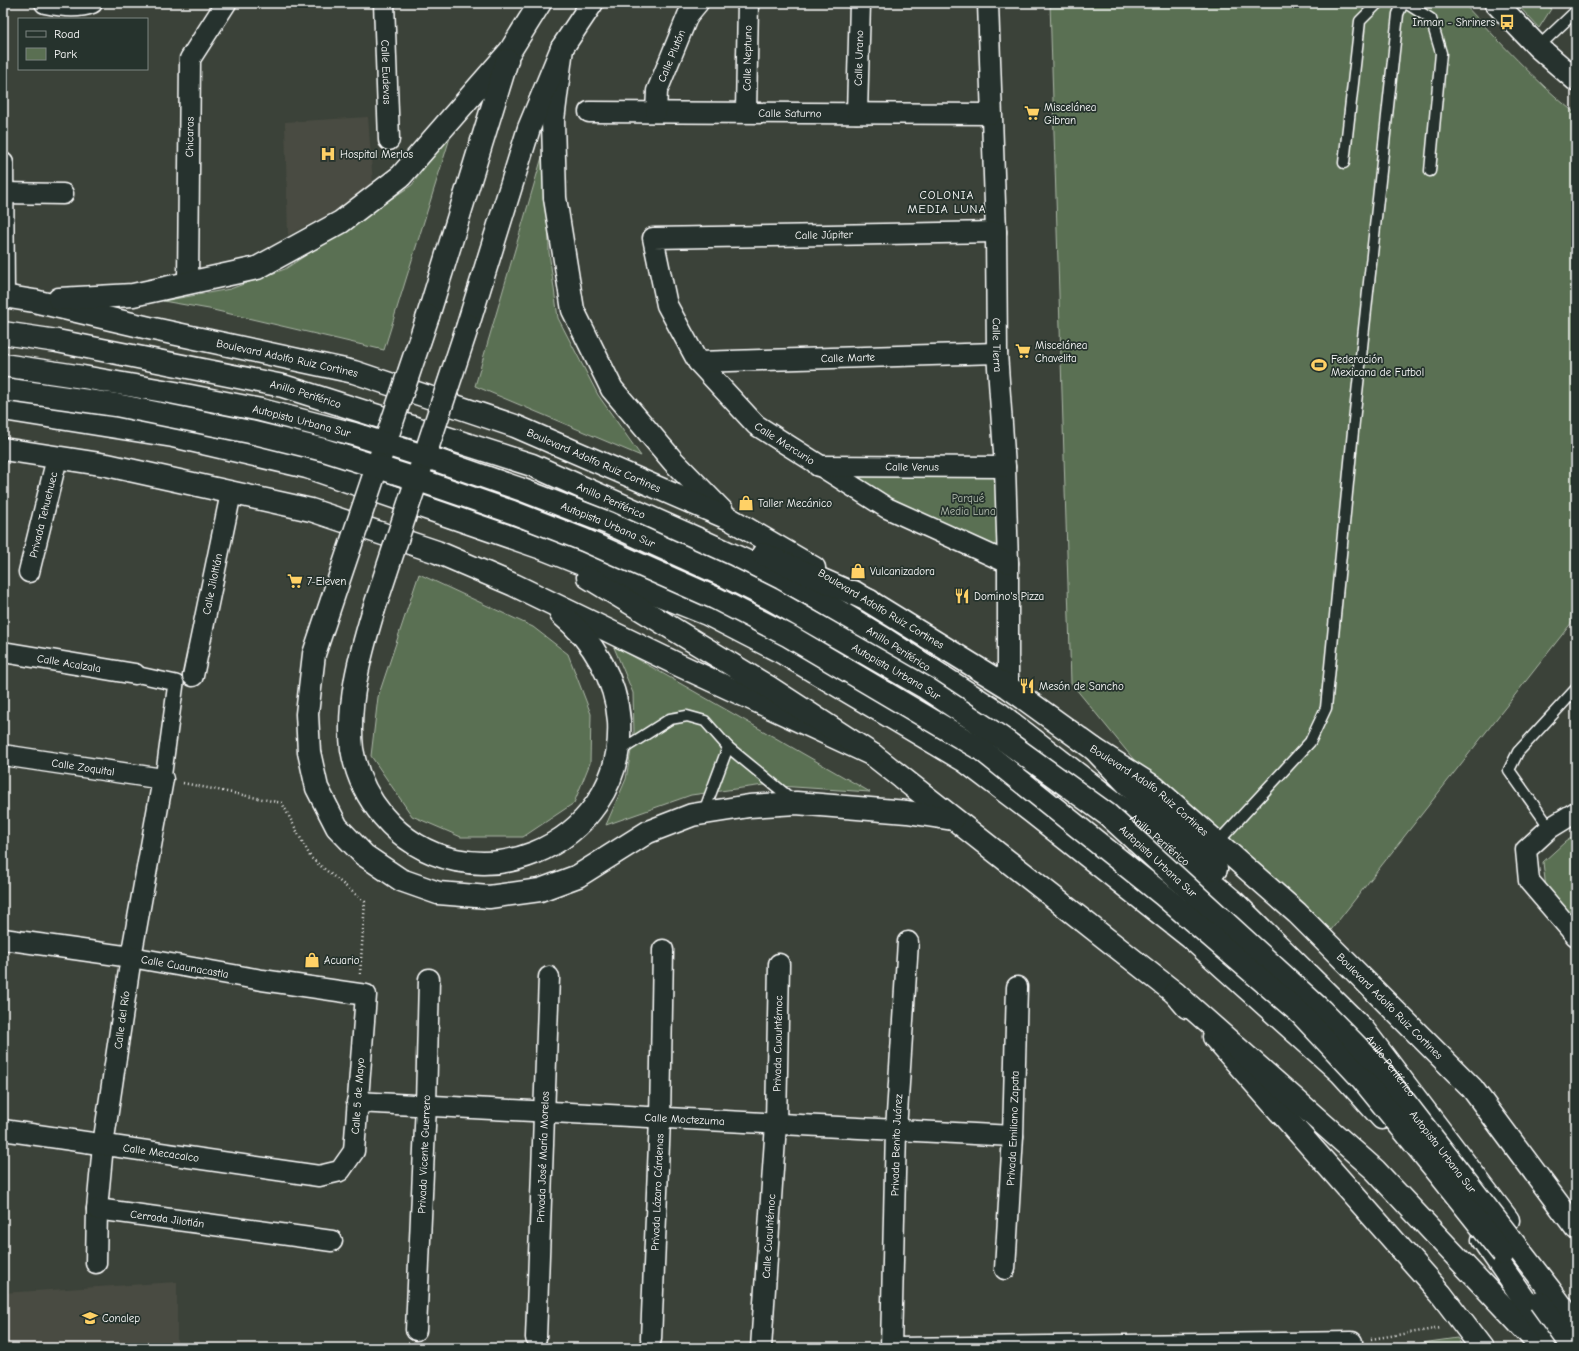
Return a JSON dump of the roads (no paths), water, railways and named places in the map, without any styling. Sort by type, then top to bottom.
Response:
[{"type":"main road","points":[[34,301],[133,295],[257,268],[341,222],[401,176],[510,52],[540,3]]},
{"type":"main road","points":[[514,585],[545,602],[568,620],[595,652],[613,690],[618,710],[618,752],[604,792],[593,809],[569,834],[545,849],[526,857],[505,862],[463,862],[423,848],[406,838],[390,824],[376,808],[365,790],[357,770],[352,750],[351,729],[353,700],[364,641],[468,325],[529,128],[562,48],[592,3]]},
{"type":"main road","points":[[1496,3],[1538,47],[1576,80]]},
{"type":"main road","points":[[562,48],[553,120],[555,198],[573,310],[612,389],[673,461],[730,519]]},
{"type":"main road","points":[[510,52],[428,316],[314,654],[307,714],[309,752],[317,788],[337,827],[364,855],[401,880],[438,893],[489,897],[540,890],[578,876],[648,832],[692,815],[749,806],[796,803],[906,812],[956,819]]},
{"type":"main road","name":"Boulevard Adolfo Ruiz Cortines","points":[[3,296],[34,301],[149,328],[354,372],[515,426],[730,519],[870,601],[1008,687],[1094,749],[1154,787],[1297,913],[1472,1088],[1576,1228]]},
{"type":"main road","name":"Anillo Periférico","points":[[3,333],[57,341],[283,386],[532,465],[761,568],[810,594],[886,640],[1000,714],[1138,822],[1234,902],[1363,1029],[1488,1192],[1576,1314]]},
{"type":"main road","name":"Autopista Urbana Sur","points":[[3,365],[168,391],[261,410],[354,434],[520,488],[608,523],[725,576],[784,606],[926,688],[1000,737],[1108,815],[1321,1010],[1380,1070],[1576,1326]]},
{"type":"main road","name":"Autopista Urbana Sur","points":[[3,389],[116,406],[250,432],[324,450],[422,481],[512,512],[584,540],[665,575],[748,615],[789,636],[982,750],[1163,895],[1301,1014],[1363,1080],[1533,1293],[1573,1348]]},
{"type":"main road","points":[[3,409],[173,436],[307,467],[539,547],[707,614],[783,653],[965,760],[1191,938],[1341,1073],[1449,1192],[1558,1348]]},
{"type":"main road","points":[[3,449],[107,465],[318,512],[437,552],[514,585],[679,665],[873,755]]},
{"type":"main road","points":[[532,465],[636,497],[870,601]]},
{"type":"main road","points":[[539,547],[770,688],[873,755],[1175,993],[1374,1170],[1542,1348]]},
{"type":"main road","points":[[1094,749],[1136,793],[1216,869],[1282,944],[1363,1029]]},
{"type":"main road","points":[[1175,993],[1441,1294],[1482,1348]]},
{"type":"street","points":[[45,3],[58,6],[88,5],[92,3]]},
{"type":"street","name":"Chicaras","points":[[188,283],[190,59],[226,3]]},
{"type":"street","name":"Calle Eudevas","points":[[384,3],[389,140]]},
{"type":"street","name":"Calle Plutón","points":[[656,112],[657,91],[688,15],[698,3]]},
{"type":"street","name":"Calle Neptuno","points":[[746,112],[748,3]]},
{"type":"street","name":"Calle Urano","points":[[857,113],[860,3]]},
{"type":"street","name":"Calle Tierra","points":[[988,3],[996,232],[997,353],[1005,467],[1008,563],[1008,687]]},
{"type":"street","name":"Calle Saturno","points":[[589,112],[991,114]]},
{"type":"street","points":[[3,163],[3,296]]},
{"type":"street","points":[[4,193],[63,194]]},
{"type":"street","name":"Calle Júpiter","points":[[653,238],[996,232]]},
{"type":"street","name":"Calle Mercurio","points":[[653,238],[667,305],[698,362],[756,425],[818,466],[887,508],[1008,563]]},
{"type":"street","name":"Calle Marte","points":[[698,362],[997,353]]},
{"type":"street","name":"Privada Tehuehuec","points":[[29,572],[57,458]]},
{"type":"street","name":"Calle Venus","points":[[818,466],[1005,467]]},
{"type":"street","name":"Calle Jiloltlán","points":[[193,676],[231,493]]},
{"type":"street","name":"Calle Acalzala","points":[[3,652],[135,674]]},
{"type":"street","points":[[135,674],[176,683],[162,779]]},
{"type":"street","name":"Calle Zoquital","points":[[3,755],[162,779]]},
{"type":"street","name":"Calle del Río","points":[[96,1263],[97,1209],[103,1144],[131,957],[162,779]]},
{"type":"street","points":[[1576,812],[1550,828],[1526,850],[1529,881],[1576,936]]},
{"type":"street","name":"Calle Cuaunacastla","points":[[3,939],[131,957],[262,980],[362,995]]},
{"type":"street","name":"Privada Benito Juárez","points":[[891,1348],[896,1130],[908,942]]},
{"type":"street","name":"Privada Lázaro Cárdenas","points":[[651,1339],[660,1119],[663,950]]},
{"type":"street","name":"Privada Cuauhtémoc","points":[[776,1124],[778,964]]},
{"type":"street","name":"Privada José María Morelos","points":[[536,1338],[549,977]]},
{"type":"street","name":"Privada Vicente Guerrero","points":[[416,1330],[426,1104],[429,979]]},
{"type":"street","name":"Privada Emiliano Zapata","points":[[1005,1269],[1012,1136],[1017,987]]},
{"type":"street","name":"Calle 5 de Mayo","points":[[319,1176],[340,1171],[354,1151],[362,995]]},
{"type":"street","name":"Calle Moctezuma","points":[[357,1102],[426,1104],[660,1119],[1012,1136]]},
{"type":"street","name":"Calle Cuauhtémoc","points":[[761,1348],[776,1124]]},
{"type":"street","name":"Calle Mecacalco","points":[[3,1130],[319,1176]]},
{"type":"street","name":"Cerrada Jilotlán","points":[[97,1209],[332,1241]]},
{"type":"street","points":[[898,1348],[1352,1342]]},
{"type":"lane","points":[[1344,163],[1360,21],[1378,3]]},
{"type":"lane","points":[[1217,843],[1310,742],[1326,708],[1355,413],[1398,14],[1403,3]]},
{"type":"lane","points":[[1406,3],[1431,20],[1441,53],[1430,171]]},
{"type":"lane","points":[[1538,47],[1576,11]]},
{"type":"lane","points":[[1550,828],[1509,770],[1518,752],[1576,689]]},
{"type":"lane","points":[[618,752],[670,719],[687,716],[705,721],[728,747],[796,803]]},
{"type":"lane","points":[[703,814],[728,747]]},
{"type":"place","name":"Inman - Shriners","points":[[1507,22]]},
{"type":"place","name":"Miscelánea Gibran","points":[[1032,113]]},
{"type":"place","name":"Hospital Merlos","points":[[328,154]]},
{"type":"place","name":"Miscelánea Chavelita","points":[[1023,351]]},
{"type":"place","name":"Federación Mexicana de Futbol","points":[[1319,365]]},
{"type":"place","name":"Taller Mecánico","points":[[746,503]]},
{"type":"place","name":"Vulcanizadora","points":[[858,571]]},
{"type":"place","name":"7-Eleven","points":[[295,581]]},
{"type":"place","name":"Domino's Pizza","points":[[962,596]]},
{"type":"place","name":"Mesón de Sancho","points":[[1027,686]]},
{"type":"place","name":"Acuario","points":[[312,960]]},
{"type":"place","name":"Conalep","points":[[90,1318]]},
{"type":"district","name":"COLONIA MEDIA LUNA","points":[[947,202]]},
{"type":"park label","name":"Parqué Media Luna","points":[[968,504]]}]
